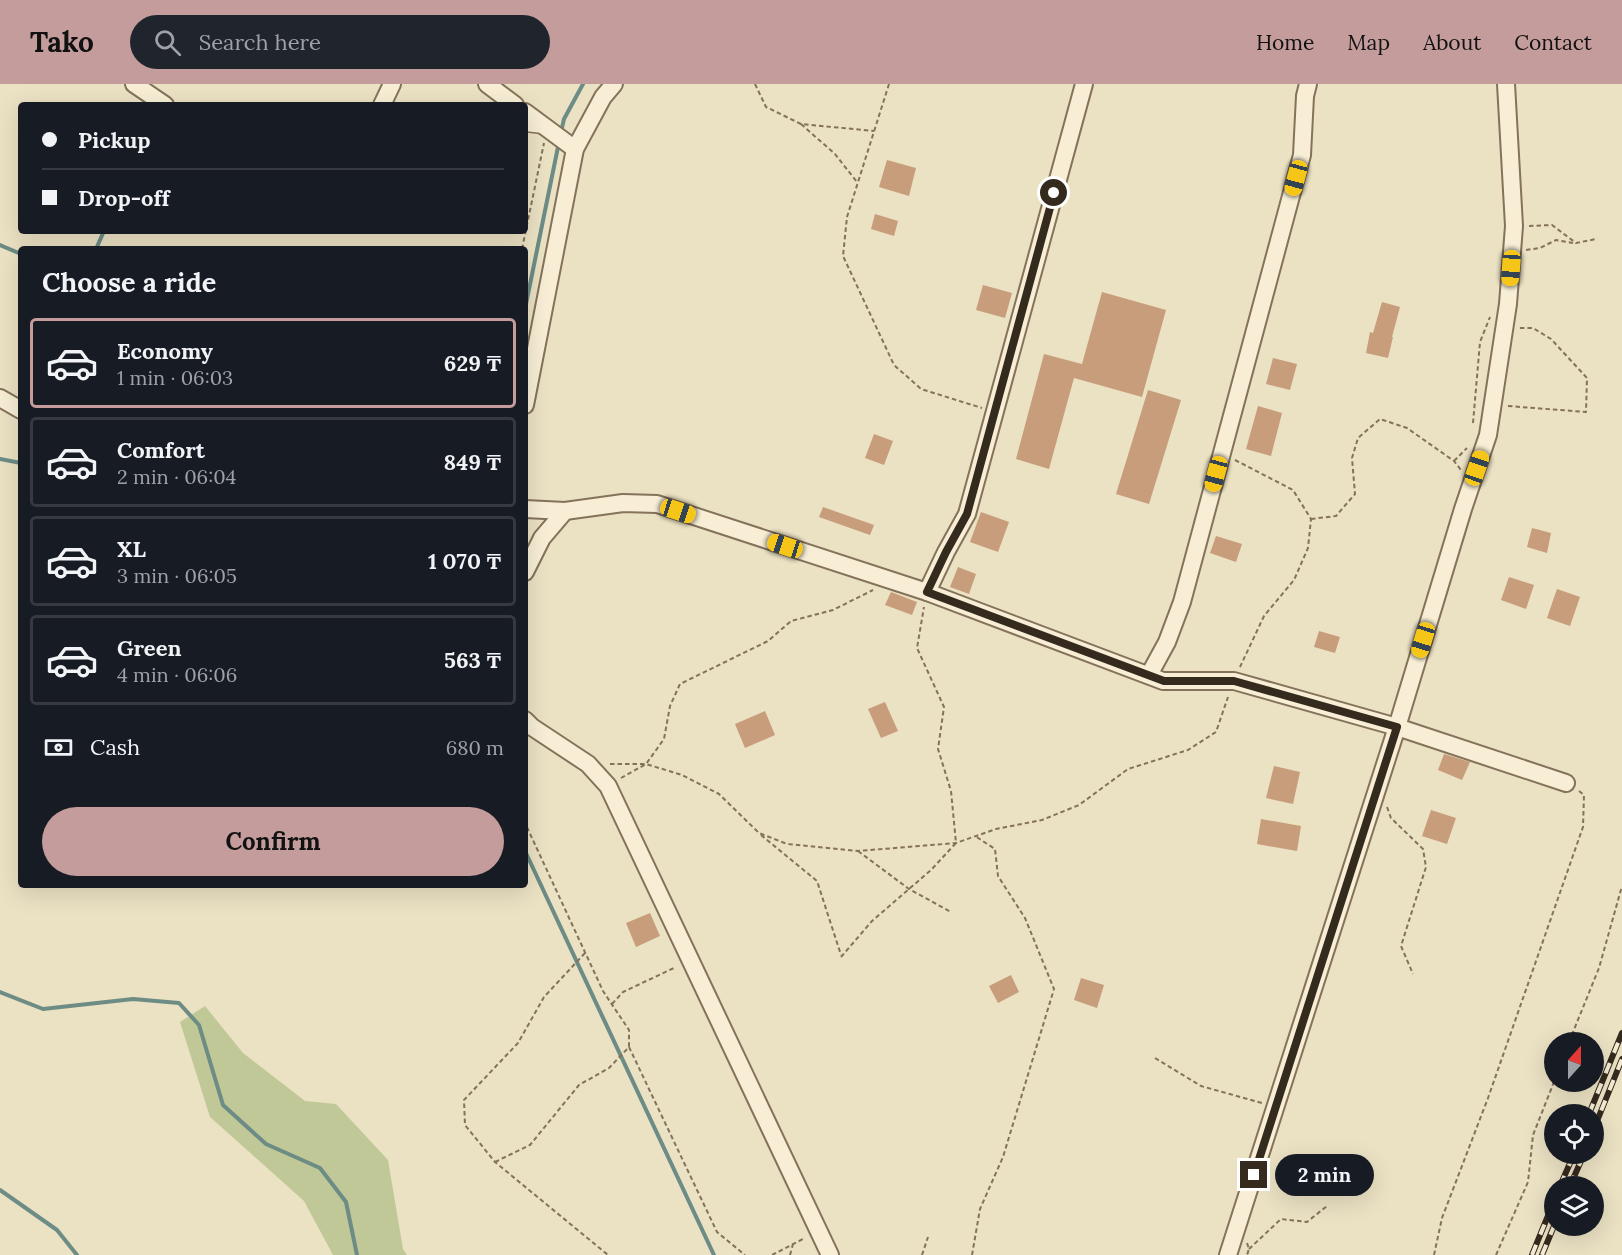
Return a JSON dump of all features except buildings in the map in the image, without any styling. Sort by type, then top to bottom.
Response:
[{"type":"street","points":[[134,84],[161,102]]},
{"type":"street","points":[[383,102],[392,84]]},
{"type":"street","points":[[487,84],[511,102]]},
{"type":"street","points":[[528,390],[575,149],[603,97],[614,84]]},
{"type":"street","points":[[927,592],[967,514],[1084,84]]},
{"type":"street","points":[[1149,675],[1167,642],[1182,602],[1302,155],[1305,96],[1308,84]]},
{"type":"street","points":[[1228,1255],[1488,435],[1508,304],[1514,226],[1506,84]]},
{"type":"street","points":[[528,114],[575,149]]},
{"type":"street","points":[[0,398],[18,408]]},
{"type":"street","points":[[528,509],[565,511],[623,503],[657,504],[927,592],[1164,681],[1234,681],[1397,727],[1566,783]]},
{"type":"street","points":[[528,566],[542,538],[565,511]]},
{"type":"street","points":[[528,723],[588,764],[608,786],[830,1255]]},
{"type":"lane","points":[[528,128],[547,129]]},
{"type":"path","points":[[755,84],[766,107],[801,124],[836,154],[858,183]]},
{"type":"path","points":[[889,84],[847,217],[843,256],[894,365],[921,389],[994,412]]},
{"type":"path","points":[[801,124],[874,131]]},
{"type":"path","points":[[528,220],[547,129]]},
{"type":"path","points":[[1514,226],[1552,225],[1576,243]]},
{"type":"path","points":[[1512,253],[1540,248],[1556,240],[1576,243],[1596,239]]},
{"type":"path","points":[[1473,432],[1480,342],[1493,310]]},
{"type":"path","points":[[1493,405],[1586,412],[1587,378],[1551,339],[1533,328],[1504,328]]},
{"type":"path","points":[[1311,519],[1336,516],[1355,494],[1352,458],[1358,438],[1380,419],[1407,428],[1454,461],[1472,485]]},
{"type":"path","points":[[1454,461],[1472,443]]},
{"type":"path","points":[[759,833],[787,844],[858,851],[956,843],[996,829],[1042,820],[1079,805],[1128,770],[1188,750],[1216,732],[1234,681],[1264,616],[1294,580],[1308,548],[1311,519],[1293,490],[1222,453]]},
{"type":"path","points":[[608,786],[645,764],[664,739],[670,706],[680,684],[768,641],[791,621],[833,610],[892,580]]},
{"type":"path","points":[[588,764],[645,764],[682,775],[719,794],[759,833],[817,881],[841,957],[872,921],[931,870],[956,843],[951,791],[938,749],[944,707],[917,648],[927,592]]},
{"type":"path","points":[[1379,781],[1391,818],[1423,849],[1426,867],[1401,946],[1413,974]]},
{"type":"path","points":[[1434,1255],[1442,1218],[1488,1098],[1583,827],[1584,795],[1566,783]]},
{"type":"path","points":[[528,830],[603,991],[629,1030],[629,1047],[717,1232],[745,1255]]},
{"type":"path","points":[[972,1255],[980,1209],[1003,1156],[1054,989],[1025,918],[998,876],[995,849],[975,836]]},
{"type":"path","points":[[858,851],[909,889],[951,912]]},
{"type":"path","points":[[1573,1032],[1599,968],[1622,886]]},
{"type":"path","points":[[585,953],[544,997],[518,1043],[464,1100],[465,1125],[495,1162],[608,1255]]},
{"type":"path","points":[[612,1004],[623,992],[690,960]]},
{"type":"path","points":[[495,1162],[530,1145],[579,1085],[609,1068],[629,1047]]},
{"type":"path","points":[[1155,1058],[1201,1086],[1276,1106]]},
{"type":"path","points":[[1496,1255],[1528,1182],[1533,1136],[1550,1092]]},
{"type":"path","points":[[1249,1249],[1281,1219],[1307,1222],[1327,1206]]},
{"type":"path","points":[[772,1255],[818,1231]]},
{"type":"path","points":[[922,1255],[928,1236]]},
{"type":"path","points":[[790,1255],[793,1244]]},
{"type":"green space","points":[[205,1006],[243,1053],[305,1101],[336,1104],[388,1160],[403,1249],[407,1255],[333,1255],[304,1201],[210,1117],[180,1022]]},
{"type":"waterway","points":[[561,132],[564,119],[583,84]]},
{"type":"waterway","points":[[528,294],[559,142]]},
{"type":"waterway","points":[[97,246],[103,234]]},
{"type":"waterway","points":[[0,245],[18,253]]},
{"type":"waterway","points":[[0,459],[18,462]]},
{"type":"waterway","points":[[528,857],[714,1255]]},
{"type":"waterway","points":[[0,992],[43,1009],[133,999],[179,1003],[199,1025],[223,1105],[266,1144],[320,1168],[346,1202],[357,1255]]},
{"type":"waterway","points":[[0,1190],[57,1230],[77,1255]]},
{"type":"railway","points":[[1593,1104],[1622,1033]]},
{"type":"railway","points":[[1604,1104],[1622,1059]]},
{"type":"railway","points":[[1564,1176],[1570,1164]]},
{"type":"railway","points":[[1574,1176],[1580,1164]]},
{"type":"railway","points":[[1532,1255],[1544,1226]]},
{"type":"railway","points":[[1542,1255],[1550,1236]]},
{"type":"route","points":[[1054,193],[967,514],[927,592],[1164,681],[1234,681],[1397,727],[1254,1175]]}]
